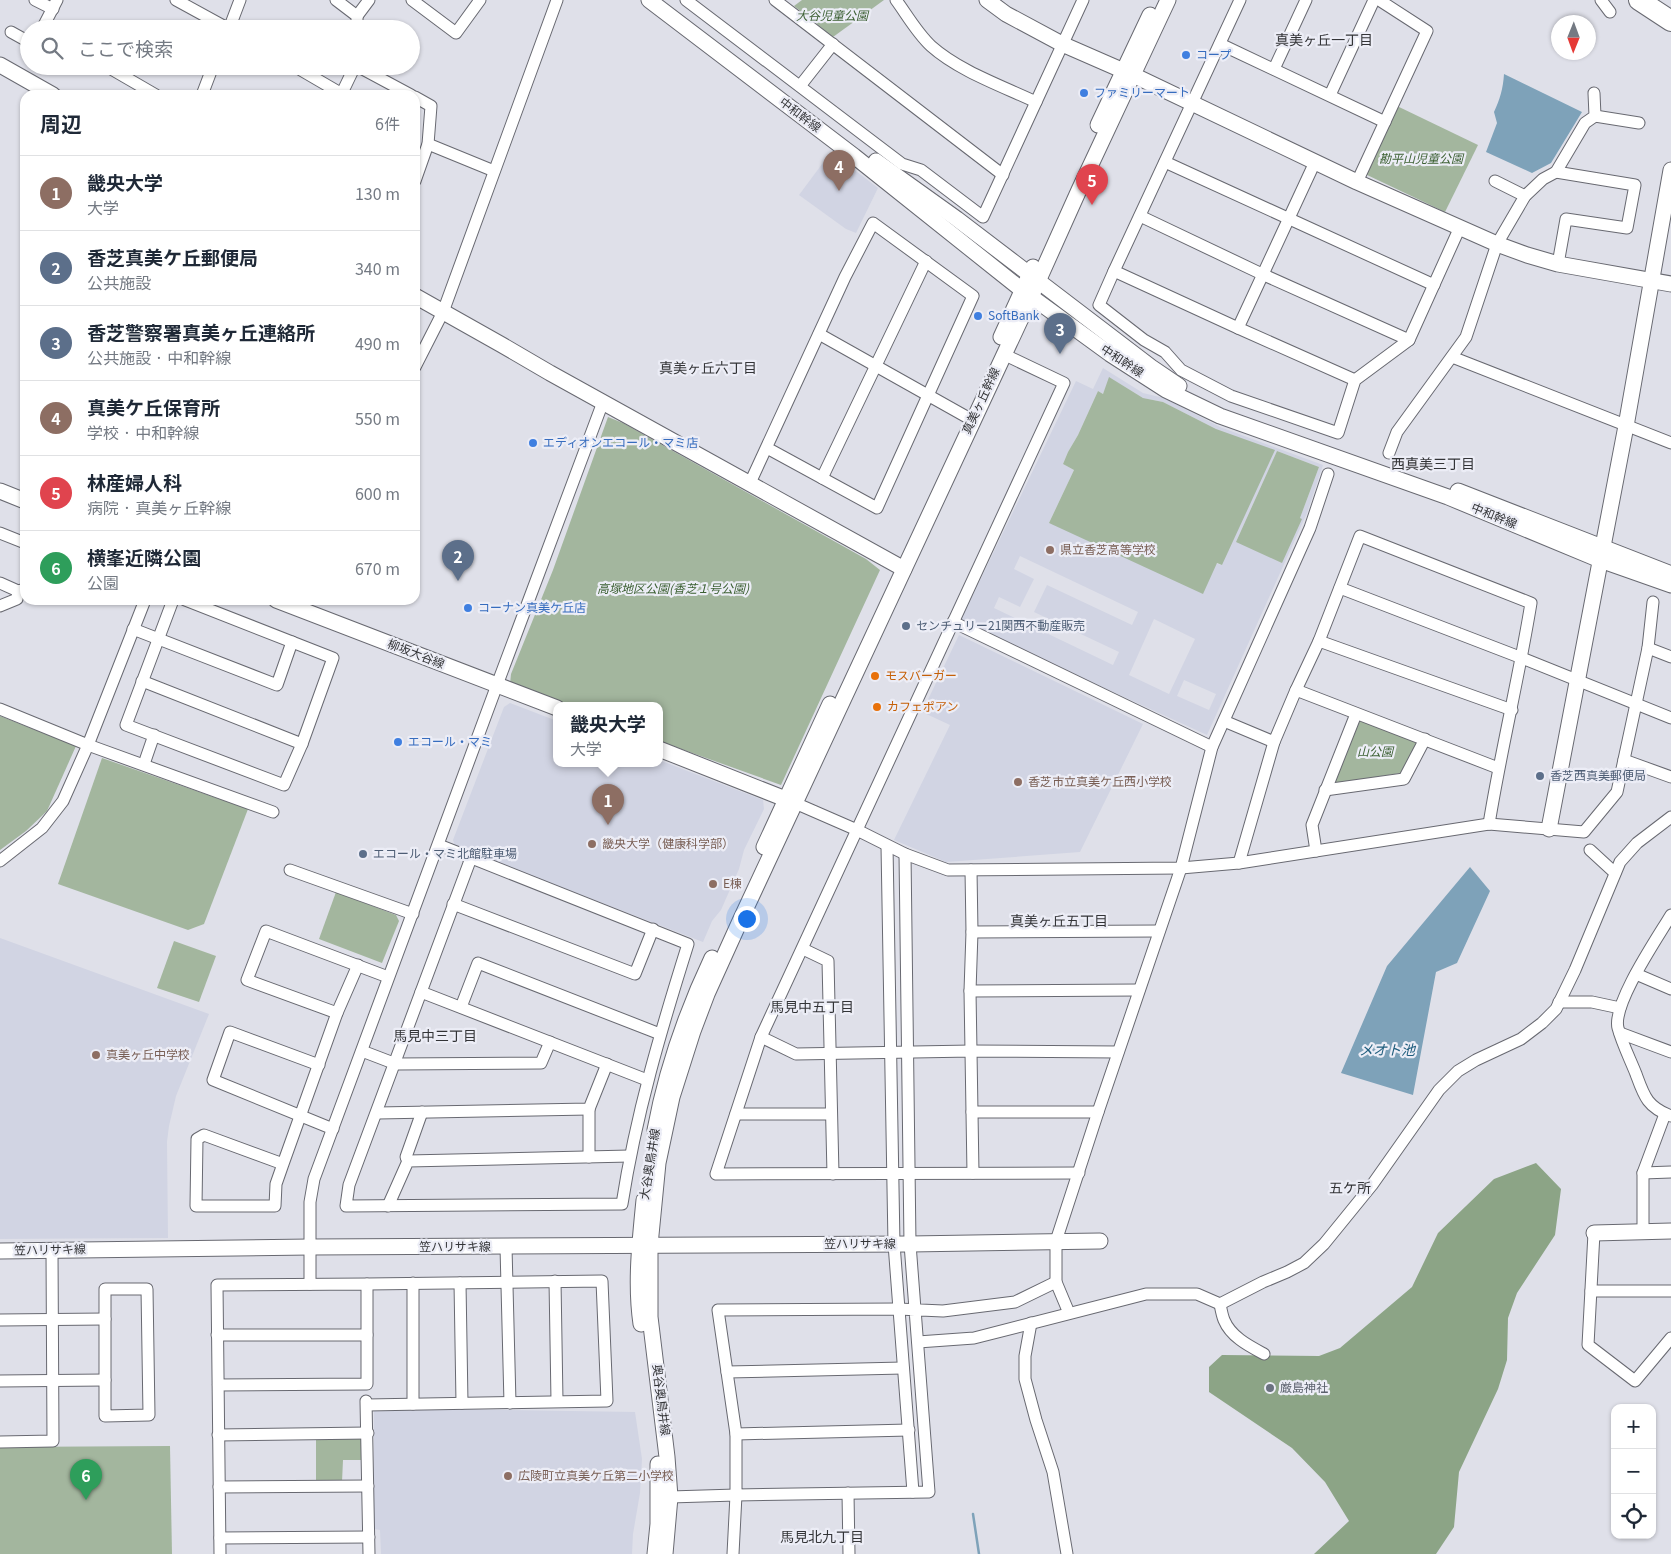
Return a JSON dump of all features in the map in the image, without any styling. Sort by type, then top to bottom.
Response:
[{"type":"highway","points":[[1639,0],[1671,21]]},
{"type":"street","points":[[35,0],[55,5],[47,20]]},
{"type":"street","points":[[176,0],[213,20]]},
{"type":"street","points":[[232,20],[240,0]]},
{"type":"street","points":[[336,0],[357,16]]},
{"type":"street","points":[[357,20],[357,16],[370,0]]},
{"type":"street","points":[[412,0],[456,33],[480,0]]},
{"type":"street","points":[[420,357],[443,312],[557,0]]},
{"type":"street","name":"中和幹線","points":[[649,0],[854,156],[1027,294],[1110,354],[1158,384],[1220,416],[1602,553],[1671,574]]},
{"type":"street","name":"中和幹線","points":[[664,0],[852,144],[957,219],[1166,378],[1222,407],[1420,477],[1602,553],[1671,585]]},
{"type":"street","points":[[686,0],[902,164],[921,170],[983,217],[1083,0]]},
{"type":"street","points":[[896,0],[920,34],[945,56],[958,65],[1036,102]]},
{"type":"street","points":[[987,0],[1006,14],[1062,44],[1128,72],[1357,182],[1497,244],[1558,264],[1671,284]]},
{"type":"street","name":"真美ヶ丘幹線","points":[[790,801],[900,566],[1003,354],[1034,278],[1128,72],[1157,0]]},
{"type":"street","name":"真美ヶ丘幹線","points":[[1128,72],[1168,0]]},
{"type":"street","points":[[1240,0],[1099,305],[1144,340],[1165,352],[1181,370],[1231,396],[1338,433],[1355,380],[1409,340],[1460,227]]},
{"type":"street","points":[[1274,69],[1306,0]]},
{"type":"street","points":[[1330,95],[1374,0]]},
{"type":"street","points":[[1357,182],[1427,31],[1379,0]]},
{"type":"street","points":[[1601,0],[1610,12]]},
{"type":"street","points":[[782,2],[833,44],[1003,175]]},
{"type":"street","points":[[10,32],[20,37]]},
{"type":"street","points":[[800,86],[833,44]]},
{"type":"street","points":[[1220,44],[1385,122]]},
{"type":"street","points":[[0,66],[44,90]]},
{"type":"street","points":[[122,75],[147,90]]},
{"type":"street","points":[[204,90],[210,75]]},
{"type":"street","points":[[309,75],[334,90]]},
{"type":"street","points":[[343,90],[351,75]]},
{"type":"street","points":[[373,75],[402,90]]},
{"type":"street","points":[[1594,93],[1594,116]]},
{"type":"street","points":[[420,100],[431,106],[428,144],[420,167]]},
{"type":"street","points":[[1389,454],[1397,432],[1466,337],[1497,244],[1525,196],[1543,179],[1556,172],[1585,123],[1594,116],[1639,123]]},
{"type":"street","points":[[428,144],[494,171]]},
{"type":"street","points":[[1165,162],[1434,285]]},
{"type":"street","points":[[1238,328],[1315,162]]},
{"type":"street","points":[[1549,828],[1652,281],[1666,223],[1671,170]]},
{"type":"street","points":[[1556,172],[1635,185],[1627,228],[1566,219],[1558,264]]},
{"type":"street","points":[[1496,182],[1525,196]]},
{"type":"street","points":[[1140,216],[1264,275],[1409,340]]},
{"type":"street","points":[[750,483],[819,334],[873,224],[973,296],[877,508],[767,448]]},
{"type":"street","points":[[822,478],[926,261]]},
{"type":"street","points":[[1114,271],[1355,380]]},
{"type":"street","name":"真美ヶ丘幹線","points":[[900,566],[965,416],[1027,294]]},
{"type":"street","points":[[420,299],[900,566]]},
{"type":"street","points":[[819,334],[965,416]]},
{"type":"street","points":[[1003,354],[1064,383],[761,1037],[716,1174],[1079,1173]]},
{"type":"street","points":[[1452,357],[1671,443]]},
{"type":"street","points":[[310,1284],[310,1202],[314,1179],[439,845],[496,685],[603,402]]},
{"type":"street","points":[[1069,1313],[1056,1282],[1056,1241],[1180,868],[1212,747],[1310,528],[1328,474]]},
{"type":"street","points":[[0,491],[20,499]]},
{"type":"street","points":[[0,533],[20,541]]},
{"type":"street","points":[[1239,863],[1274,742],[1319,641],[1360,536],[1532,603],[1512,710],[1498,768],[1489,824]]},
{"type":"street","points":[[0,583],[20,589]]},
{"type":"street","points":[[1340,588],[1671,718]]},
{"type":"street","points":[[0,606],[17,599],[20,594]]},
{"type":"street","points":[[663,751],[790,801],[857,830],[905,854],[948,870],[1180,868],[1239,863],[1489,824],[1584,832],[1617,792],[1648,648],[1652,602]]},
{"type":"street","points":[[0,861],[42,828],[63,801],[88,745],[143,605]]},
{"type":"street","points":[[170,605],[126,725],[284,785],[302,744],[333,658],[198,605]]},
{"type":"street","name":"柳坂大谷線","points":[[289,605],[553,706]]},
{"type":"street","points":[[952,622],[1212,747]]},
{"type":"street","points":[[133,628],[277,685],[292,642]]},
{"type":"street","points":[[1319,641],[1512,710]]},
{"type":"street","points":[[1648,648],[1671,657]]},
{"type":"street","points":[[142,681],[302,744]]},
{"type":"street","points":[[1296,690],[1498,768]]},
{"type":"street","points":[[0,709],[88,745],[273,812]]},
{"type":"street","points":[[1316,852],[1312,825],[1356,714]]},
{"type":"street","points":[[1224,721],[1274,742]]},
{"type":"street","points":[[144,764],[154,735]]},
{"type":"street","points":[[1325,790],[1404,779],[1426,739]]},
{"type":"street","points":[[1624,760],[1671,776]]},
{"type":"street","name":"大谷奥鳥井線","points":[[655,1554],[658,1524],[657,1442],[640,1318],[638,1286],[644,1246],[648,1165],[667,1076],[680,1035],[703,978],[790,801]]},
{"type":"street","points":[[1220,1304],[1304,1263],[1324,1244],[1372,1185],[1439,1090],[1458,1071],[1476,1060],[1521,1039],[1542,1023],[1556,1009],[1575,970],[1620,862],[1637,843],[1671,817]]},
{"type":"street","points":[[439,845],[688,944],[647,1080],[630,1156],[622,1204],[346,1206],[349,1186],[378,1113],[471,858]]},
{"type":"street","points":[[887,846],[894,1244],[903,1368],[910,1430],[913,1492]]},
{"type":"street","points":[[1590,850],[1615,873]]},
{"type":"street","points":[[670,1497],[929,1492],[910,1244],[905,854]]},
{"type":"street","points":[[290,870],[413,914]]},
{"type":"street","points":[[971,870],[972,932],[970,991],[973,1173]]},
{"type":"street","points":[[453,904],[635,974],[653,929]]},
{"type":"street","points":[[1643,1232],[1643,1173],[1668,1115],[1646,1100],[1617,1026],[1620,1008],[1636,974],[1668,928],[1671,915]]},
{"type":"street","points":[[337,1013],[247,980],[266,931],[388,977]]},
{"type":"street","points":[[972,932],[1159,931]]},
{"type":"street","points":[[803,948],[828,961],[830,1114],[833,1174]]},
{"type":"street","points":[[461,1007],[478,963],[660,1034]]},
{"type":"street","points":[[282,1164],[204,1135],[197,1139],[196,1206],[274,1206],[276,1184],[282,1164],[337,1013],[358,965]]},
{"type":"street","points":[[1636,974],[1671,988]]},
{"type":"street","points":[[970,991],[1139,990]]},
{"type":"street","points":[[421,992],[647,1080]]},
{"type":"street","points":[[1559,1002],[1592,1002],[1620,1008]]},
{"type":"street","points":[[319,1065],[230,1032],[213,1080],[334,1129]]},
{"type":"street","points":[[1620,1033],[1671,1052]]},
{"type":"street","points":[[761,1037],[796,1054],[972,1051],[1118,1052]]},
{"type":"street","points":[[362,1050],[396,1064],[541,1063],[550,1042]]},
{"type":"street","points":[[589,1156],[589,1109],[607,1064]]},
{"type":"street","points":[[378,1113],[589,1109]]},
{"type":"street","points":[[388,1206],[408,1160],[406,1157],[422,1112]]},
{"type":"street","points":[[972,1112],[1098,1112]]},
{"type":"street","points":[[736,1114],[830,1114]]},
{"type":"street","points":[[408,1160],[630,1156]]},
{"type":"street","points":[[1643,1173],[1671,1172]]},
{"type":"street","points":[[1671,1230],[1594,1233],[1588,1346],[1635,1381],[1671,1338]]},
{"type":"street","name":"笠ハリサキ線","points":[[0,1251],[1100,1241]]},
{"type":"street","name":"奥谷奥鳥井線","points":[[644,1246],[650,1317],[663,1410],[670,1497],[666,1554]]},
{"type":"street","points":[[506,1247],[510,1403]]},
{"type":"street","points":[[0,1442],[53,1441],[52,1250]]},
{"type":"street","points":[[220,1554],[217,1285],[602,1281],[607,1401],[367,1403],[369,1554]]},
{"type":"street","points":[[555,1282],[558,1402]]},
{"type":"street","points":[[733,1554],[736,1495],[736,1434],[718,1310],[898,1308],[943,1311],[1015,1302],[1056,1282]]},
{"type":"street","points":[[413,1283],[414,1404]]},
{"type":"street","points":[[460,1283],[462,1403]]},
{"type":"street","points":[[218,1384],[367,1384],[367,1284]]},
{"type":"street","points":[[105,1289],[147,1289],[149,1415],[105,1416],[105,1318],[105,1289]]},
{"type":"street","points":[[1591,1291],[1671,1291]]},
{"type":"street","points":[[918,1342],[974,1338],[1146,1294],[1197,1294],[1220,1304]]},
{"type":"street","points":[[1220,1304],[1224,1320],[1233,1332],[1242,1341],[1264,1354]]},
{"type":"street","points":[[0,1320],[105,1318]]},
{"type":"street","points":[[1031,1323],[1025,1356],[1026,1379],[1036,1420],[1053,1472],[1067,1554]]},
{"type":"street","points":[[217,1335],[367,1335]]},
{"type":"street","points":[[727,1372],[903,1368]]},
{"type":"street","points":[[0,1381],[105,1380]]},
{"type":"street","points":[[736,1434],[910,1430]]},
{"type":"street","points":[[218,1435],[368,1433]]},
{"type":"street","points":[[219,1487],[368,1486]]},
{"type":"street","points":[[848,1493],[849,1554]]},
{"type":"street","points":[[220,1538],[369,1537]]},
{"type":"shaded area","points":[[831,152],[878,188],[856,233],[846,229],[799,195]]},
{"type":"shaded area","name":"県立香芝高等学校","points":[[1103,368],[1143,393],[1164,398],[1220,427],[1323,465],[1307,513],[1207,735],[960,622],[1076,381],[1093,389]],"holes":[[[1110,378],[1143,398],[1163,402],[1216,429],[1222,565],[1049,523],[1074,470],[1063,464],[1068,452],[1098,391],[1103,394]],[[1277,451],[1319,467],[1300,518],[1302,519],[1236,542]],[[1020,556],[1138,612],[1132,625],[1047,585],[1034,612],[1119,652],[1113,665],[994,608],[999,597],[1020,607],[1034,579],[1014,569]],[[1154,619],[1195,639],[1169,694],[1129,675]],[[1184,680],[1216,694],[1209,710],[1177,696]]]},
{"type":"shaded area","name":"香芝市立真美ケ丘西小学校","points":[[959,635],[1143,724],[1080,852],[946,862],[894,840],[950,725],[922,712]]},
{"type":"shaded area","points":[[510,703],[553,719],[553,767],[663,767],[663,762],[763,800],[764,809],[744,850],[739,869],[721,910],[712,921],[703,942],[455,846],[453,840],[504,707]]},
{"type":"shaded area","name":"真美ヶ丘中学校","points":[[0,938],[209,1014],[176,1096],[169,1126],[167,1142],[168,1238],[0,1239]]},
{"type":"shaded area","name":"広陵町立真美ケ丘第二小学校","points":[[374,1408],[635,1412],[642,1459],[640,1493],[633,1534],[632,1554],[381,1554],[380,1530],[374,1529]]},
{"type":"green space","name":"大谷児童公園","points":[[802,0],[884,0],[833,37],[794,6]]},
{"type":"green space","name":"勘平山児童公園","points":[[1397,106],[1478,145],[1445,212],[1365,174]]},
{"type":"green space","points":[[1109,377],[1143,398],[1163,402],[1216,429],[1275,450],[1222,565],[1217,563],[1203,594],[1049,523],[1074,470],[1063,464],[1098,391],[1103,394]]},
{"type":"green space","name":"高塚地区公園(香芝１号公園)","points":[[608,417],[623,423],[866,559],[880,570],[781,785],[663,742],[663,702],[554,702],[510,684],[511,674],[553,570]]},
{"type":"green space","points":[[1277,451],[1319,467],[1300,518],[1302,519],[1282,563],[1236,542]]},
{"type":"green space","points":[[0,716],[76,746],[47,811],[26,831],[0,850]]},
{"type":"green space","name":"山公園","points":[[1360,721],[1417,742],[1401,773],[1332,784]]},
{"type":"green space","points":[[102,758],[248,809],[204,924],[188,930],[58,884]]},
{"type":"green space","points":[[336,892],[396,915],[399,921],[382,963],[319,939]]},
{"type":"green space","points":[[174,941],[216,956],[199,1002],[157,988]]},
{"type":"green space","points":[[1536,1163],[1561,1189],[1555,1235],[1517,1293],[1508,1318],[1507,1360],[1498,1389],[1459,1472],[1454,1527],[1436,1554],[1314,1554],[1349,1521],[1325,1482],[1292,1448],[1209,1392],[1209,1367],[1222,1355],[1319,1356],[1340,1348],[1412,1287],[1438,1233],[1494,1179]]},
{"type":"green space","points":[[316,1438],[360,1438],[365,1442],[364,1460],[343,1460],[342,1482],[316,1482]]},
{"type":"green space","points":[[170,1446],[172,1554],[0,1554],[0,1447]]},
{"type":"water","points":[[1504,74],[1582,112],[1551,163],[1532,173],[1486,152],[1497,123],[1494,112],[1501,94]]},
{"type":"water","name":"メオト池","points":[[1470,867],[1490,891],[1457,963],[1436,972],[1413,1095],[1341,1073],[1387,966]]},
{"type":"waterway","points":[[973,1514],[979,1554]]},
{"type":"place","name":"コープ","points":[[1186,55]]},
{"type":"place","name":"ファミリーマート","points":[[1084,93]]},
{"type":"place","name":"真美ケ丘保育所","points":[[839,191]]},
{"type":"place","name":"林産婦人科","points":[[1092,205]]},
{"type":"place","name":"SoftBank","points":[[978,316]]},
{"type":"place","name":"香芝警察署真美ヶ丘連絡所","points":[[1060,354]]},
{"type":"place","name":"エディオンエコール・マミ店","points":[[533,443]]},
{"type":"place","name":"県立香芝高等学校","points":[[1050,550]]},
{"type":"place","name":"香芝真美ケ丘郵便局","points":[[458,581]]},
{"type":"place","name":"コーナン真美ケ丘店","points":[[468,608]]},
{"type":"place","name":"センチュリー21関西不動産販売","points":[[906,626]]},
{"type":"place","name":"モスバーガー","points":[[875,676]]},
{"type":"place","name":"カフェポアン","points":[[877,707]]},
{"type":"place","name":"エコール・マミ","points":[[398,742]]},
{"type":"place","name":"香芝西真美郵便局","points":[[1540,776]]},
{"type":"place","name":"香芝市立真美ケ丘西小学校","points":[[1018,782]]},
{"type":"place","name":"畿央大学","points":[[608,825]]},
{"type":"place","name":"畿央大学（健康科学部）","points":[[592,844]]},
{"type":"place","name":"エコール・マミ北館駐車場","points":[[363,854]]},
{"type":"place","name":"E棟","points":[[713,884]]},
{"type":"place","name":"真美ヶ丘中学校","points":[[96,1055]]},
{"type":"place","name":"厳島神社","points":[[1270,1388]]},
{"type":"place","name":"広陵町立真美ケ丘第二小学校","points":[[508,1476]]},
{"type":"place","name":"横峯近隣公園","points":[[86,1500]]},
{"type":"district","name":"真美ヶ丘一丁目","points":[[1324,40]]},
{"type":"district","name":"真美ヶ丘六丁目","points":[[708,368]]},
{"type":"district","name":"西真美三丁目","points":[[1433,464]]},
{"type":"district","name":"真美ヶ丘五丁目","points":[[1059,921]]},
{"type":"district","name":"馬見中五丁目","points":[[812,1007]]},
{"type":"district","name":"馬見中三丁目","points":[[435,1036]]},
{"type":"district","name":"五ケ所","points":[[1350,1188]]},
{"type":"district","name":"馬見北九丁目","points":[[822,1537]]}]
